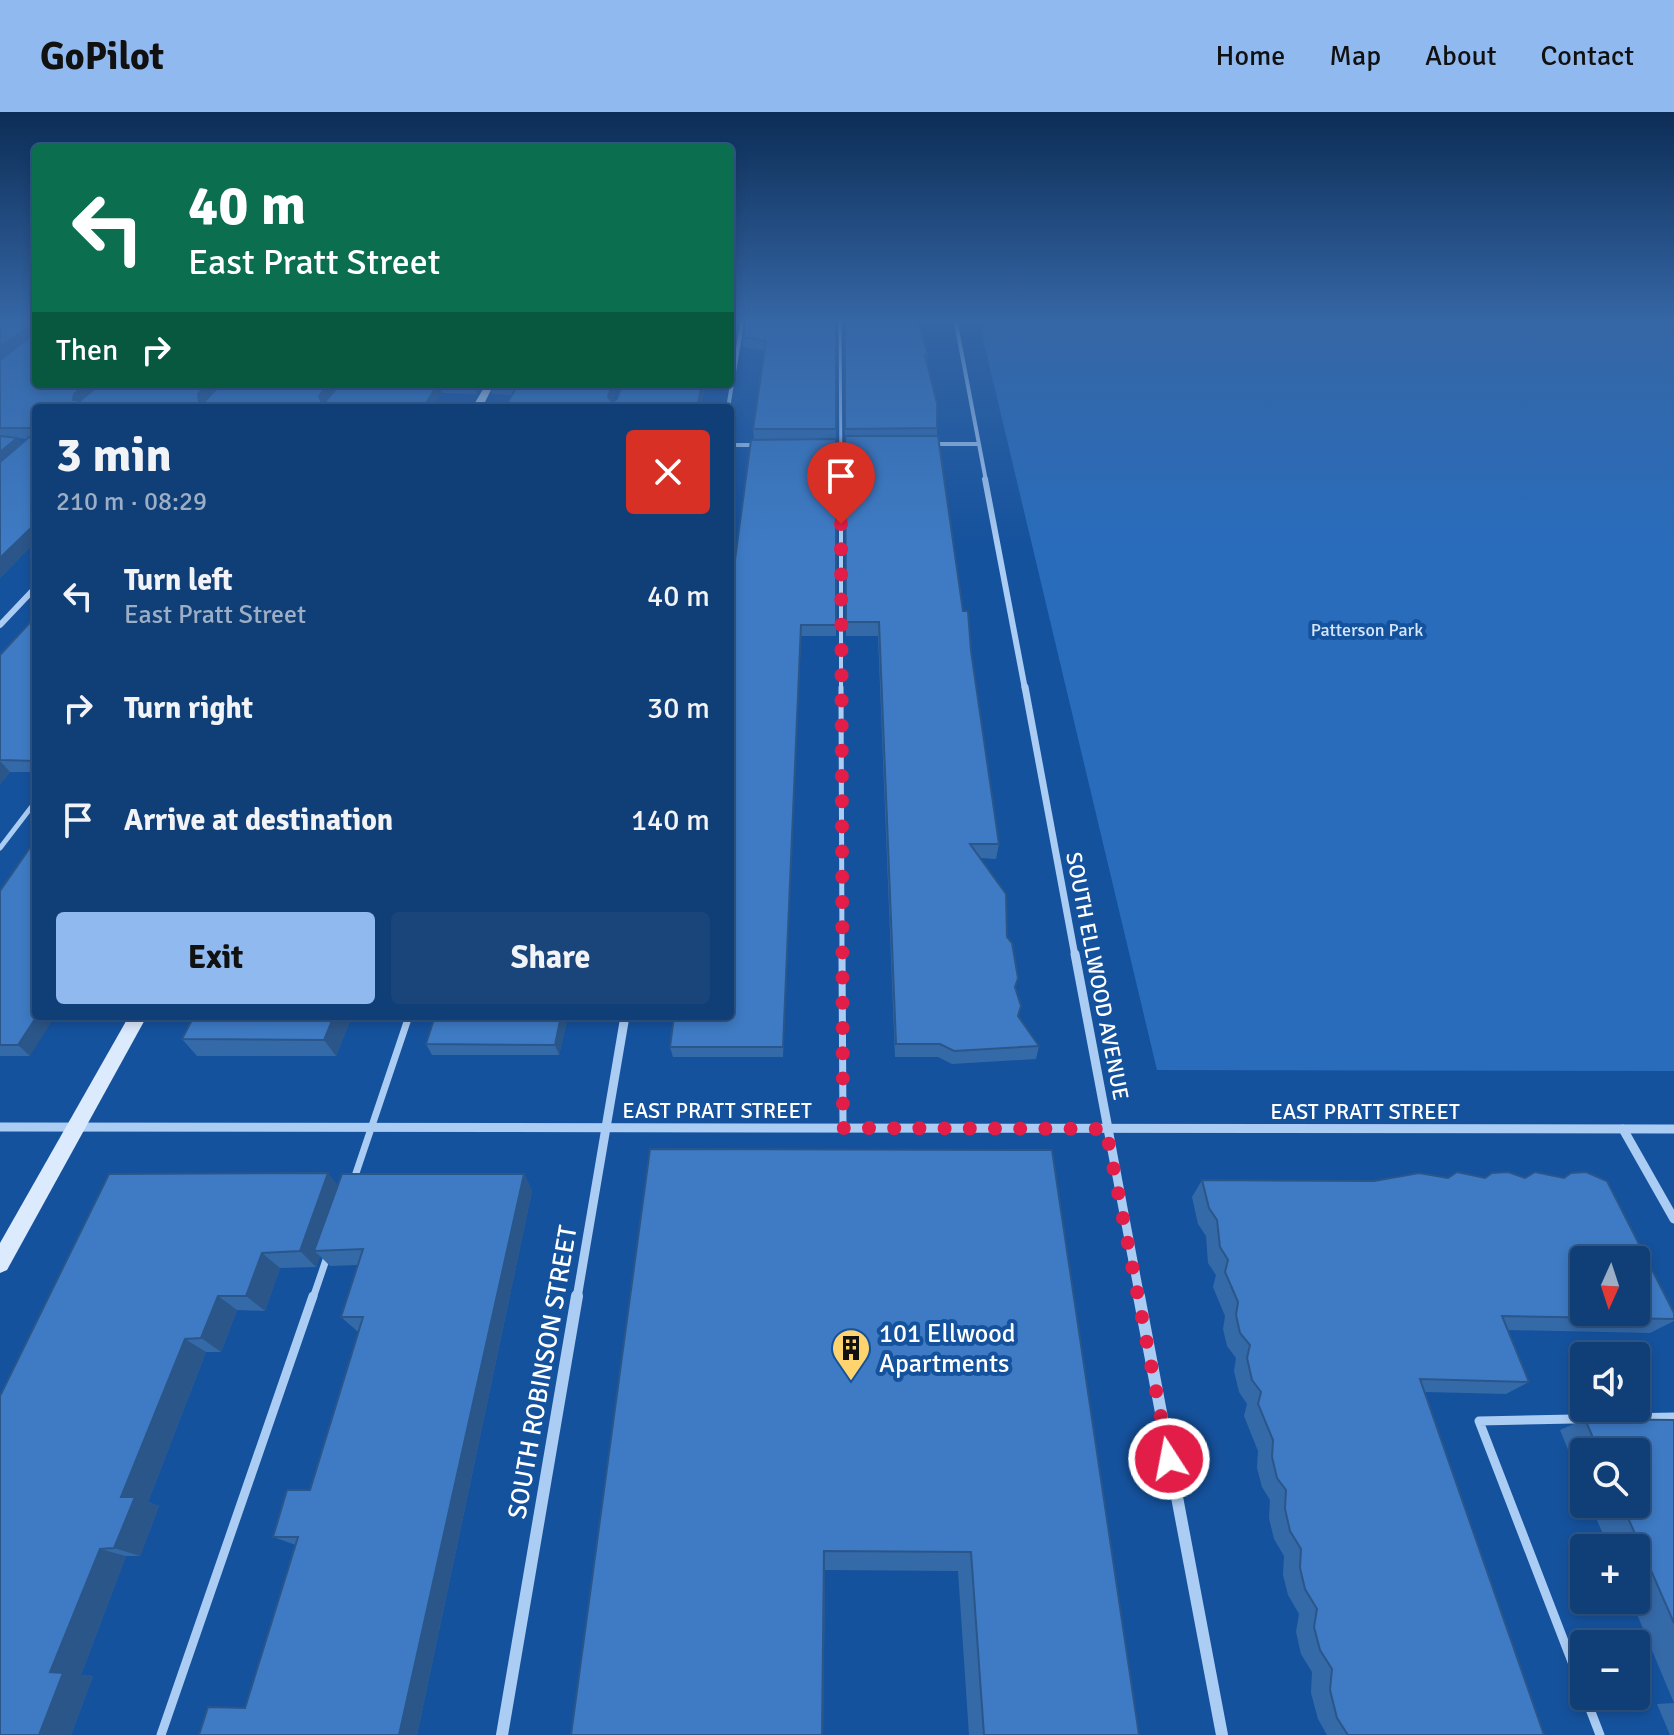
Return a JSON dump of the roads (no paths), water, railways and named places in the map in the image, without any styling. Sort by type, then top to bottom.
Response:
[{"type":"street","name":"SOUTH ELLWOOD AVENUE","points":[[969,394],[1222,1735]]},
{"type":"street","points":[[919,444],[978,444]]},
{"type":"street","points":[[734,445],[762,445]]},
{"type":"street","points":[[825,445],[856,445]]},
{"type":"street","points":[[0,625],[32,591]]},
{"type":"street","points":[[0,1263],[136,1020]]},
{"type":"street","name":"SOUTH ROBINSON STREET","points":[[502,1735],[624,1020]]},
{"type":"street","name":"EAST PRATT STREET","points":[[0,1127],[1674,1129]]},
{"type":"street","points":[[1623,1129],[1674,1219]]},
{"type":"lane","points":[[841,394],[843,1128]]},
{"type":"lane","points":[[0,848],[32,806]]},
{"type":"lane","points":[[351,1187],[408,1020]]},
{"type":"lane","points":[[161,1735],[331,1246]]},
{"type":"lane","points":[[1570,1658],[1479,1421],[1674,1417]]},
{"type":"lane","points":[[1590,1710],[1600,1735]]},
{"type":"place","name":"101 Ellwood Apartments","points":[[851,1382]]},
{"type":"park label","name":"Patterson Park","points":[[1367,630]]}]
